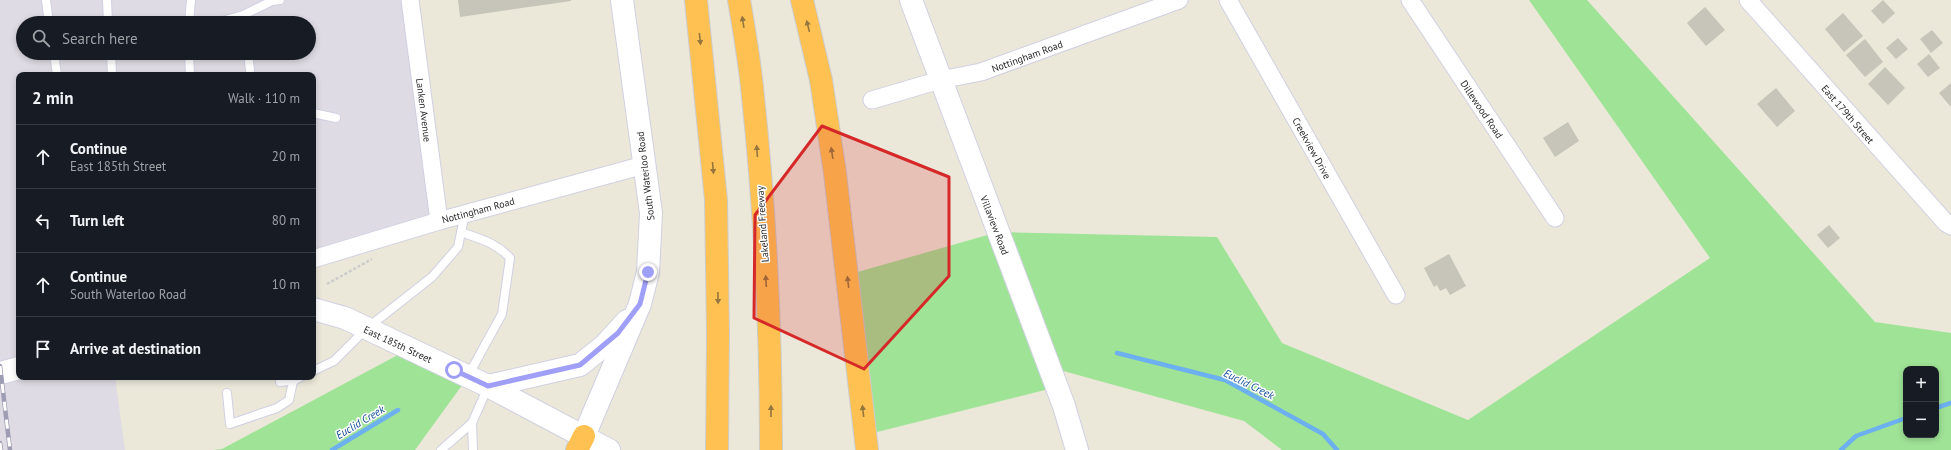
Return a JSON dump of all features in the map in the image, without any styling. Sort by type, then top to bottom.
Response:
[{"type":"highway","points":[[696,0],[716,200],[717,450]]},
{"type":"highway","name":"Lakeland Freeway","points":[[739,0],[752,86],[763,227],[771,397],[771,450]]},
{"type":"highway","points":[[802,0],[821,80],[835,174],[867,450]]},
{"type":"street","name":"Lanken Avenue","points":[[410,0],[438,220]]},
{"type":"street","name":"South Waterloo Road","points":[[580,443],[640,304],[648,272],[651,214],[622,0]]},
{"type":"street","name":"Villaview Road","points":[[911,0],[1064,406],[1077,450]]},
{"type":"street","name":"Nottingham Road","points":[[872,100],[940,80],[981,72],[1179,0]]},
{"type":"street","name":"Creekview Drive","points":[[1228,0],[1396,296]]},
{"type":"street","name":"Dillewood Road","points":[[1410,0],[1555,218]]},
{"type":"street","name":"East 179th Street","points":[[1748,0],[1916,191],[1946,223],[1951,226]]},
{"type":"street","name":"Nottingham Road","points":[[316,258],[438,220],[644,166]]},
{"type":"street","points":[[488,386],[580,365],[618,333],[640,304]]},
{"type":"street","name":"East 185th Street","points":[[316,310],[345,318],[488,386],[580,443],[609,450]]},
{"type":"street","points":[[0,373],[16,369]]},
{"type":"lane","points":[[46,0],[48,16]]},
{"type":"lane","points":[[107,0],[108,16]]},
{"type":"lane","points":[[190,16],[191,0]]},
{"type":"lane","points":[[248,16],[272,1],[280,0]]},
{"type":"lane","points":[[55,60],[57,72]]},
{"type":"lane","points":[[111,60],[112,72]]},
{"type":"lane","points":[[189,60],[190,72]]},
{"type":"lane","points":[[249,60],[250,70]]},
{"type":"lane","points":[[316,115],[336,118]]},
{"type":"lane","points":[[316,370],[334,361],[366,329],[432,277],[458,247],[465,213]]},
{"type":"lane","points":[[461,232],[489,242],[503,250],[510,258],[502,314],[468,377]]},
{"type":"lane","points":[[280,382],[288,380]]},
{"type":"lane","points":[[227,393],[230,424],[277,408],[289,400],[296,380]]},
{"type":"lane","points":[[442,450],[472,423],[488,386]]},
{"type":"lane","points":[[472,423],[473,450]]},
{"type":"path","points":[[327,284],[374,258]]},
{"type":"highlighted area","points":[[822,126],[949,177],[949,276],[864,369],[754,318],[755,215]]},
{"type":"shaded area","points":[[0,0],[410,0],[439,221],[316,258],[316,72],[16,72],[16,380],[115,380],[125,450],[0,450]]},
{"type":"green space","points":[[1529,0],[1587,0],[1875,322],[1951,333],[1951,450],[1282,450],[1244,421],[1049,367],[1057,387],[865,435],[847,275],[998,232],[1217,237],[1282,343],[1468,420],[1710,258]]},
{"type":"green space","points":[[409,349],[468,377],[415,450],[213,450],[222,449]]},
{"type":"building","points":[[458,0],[571,0],[571,1],[460,17]]},
{"type":"building","points":[[1883,0],[1895,13],[1883,24],[1871,11]]},
{"type":"building","points":[[1705,7],[1725,30],[1706,46],[1687,23]]},
{"type":"building","points":[[1843,13],[1863,36],[1844,52],[1825,29]]},
{"type":"building","points":[[1932,30],[1943,43],[1931,53],[1920,39]]},
{"type":"building","points":[[1898,38],[1908,49],[1896,59],[1886,48]]},
{"type":"building","points":[[1865,39],[1883,62],[1865,77],[1846,55]]},
{"type":"building","points":[[1929,54],[1940,68],[1928,77],[1917,64]]},
{"type":"building","points":[[1885,67],[1905,88],[1888,105],[1868,84]]},
{"type":"building","points":[[1951,83],[1951,105],[1950,106],[1939,93]]},
{"type":"building","points":[[1776,88],[1795,111],[1777,127],[1757,104]]},
{"type":"building","points":[[1568,122],[1579,141],[1555,157],[1543,138]]},
{"type":"building","points":[[1829,225],[1840,238],[1828,248],[1817,235]]},
{"type":"building","points":[[1449,254],[1466,286],[1450,295],[1446,288],[1440,291],[1437,285],[1434,287],[1424,268]]},
{"type":"waterway","name":"Euclid Creek","points":[[1117,353],[1225,380],[1323,434],[1337,450]]},
{"type":"waterway","name":"Euclid Creek","points":[[1939,407],[1951,403]]},
{"type":"waterway","name":"Euclid Creek","points":[[332,450],[398,410]]},
{"type":"waterway","name":"Euclid Creek","points":[[1841,450],[1856,436],[1903,419]]},
{"type":"railway","points":[[0,366],[10,450]]},
{"type":"railway","points":[[0,443],[1,450]]},
{"type":"route","points":[[454,370],[488,386],[580,365],[618,333],[640,304],[648,272]]}]
